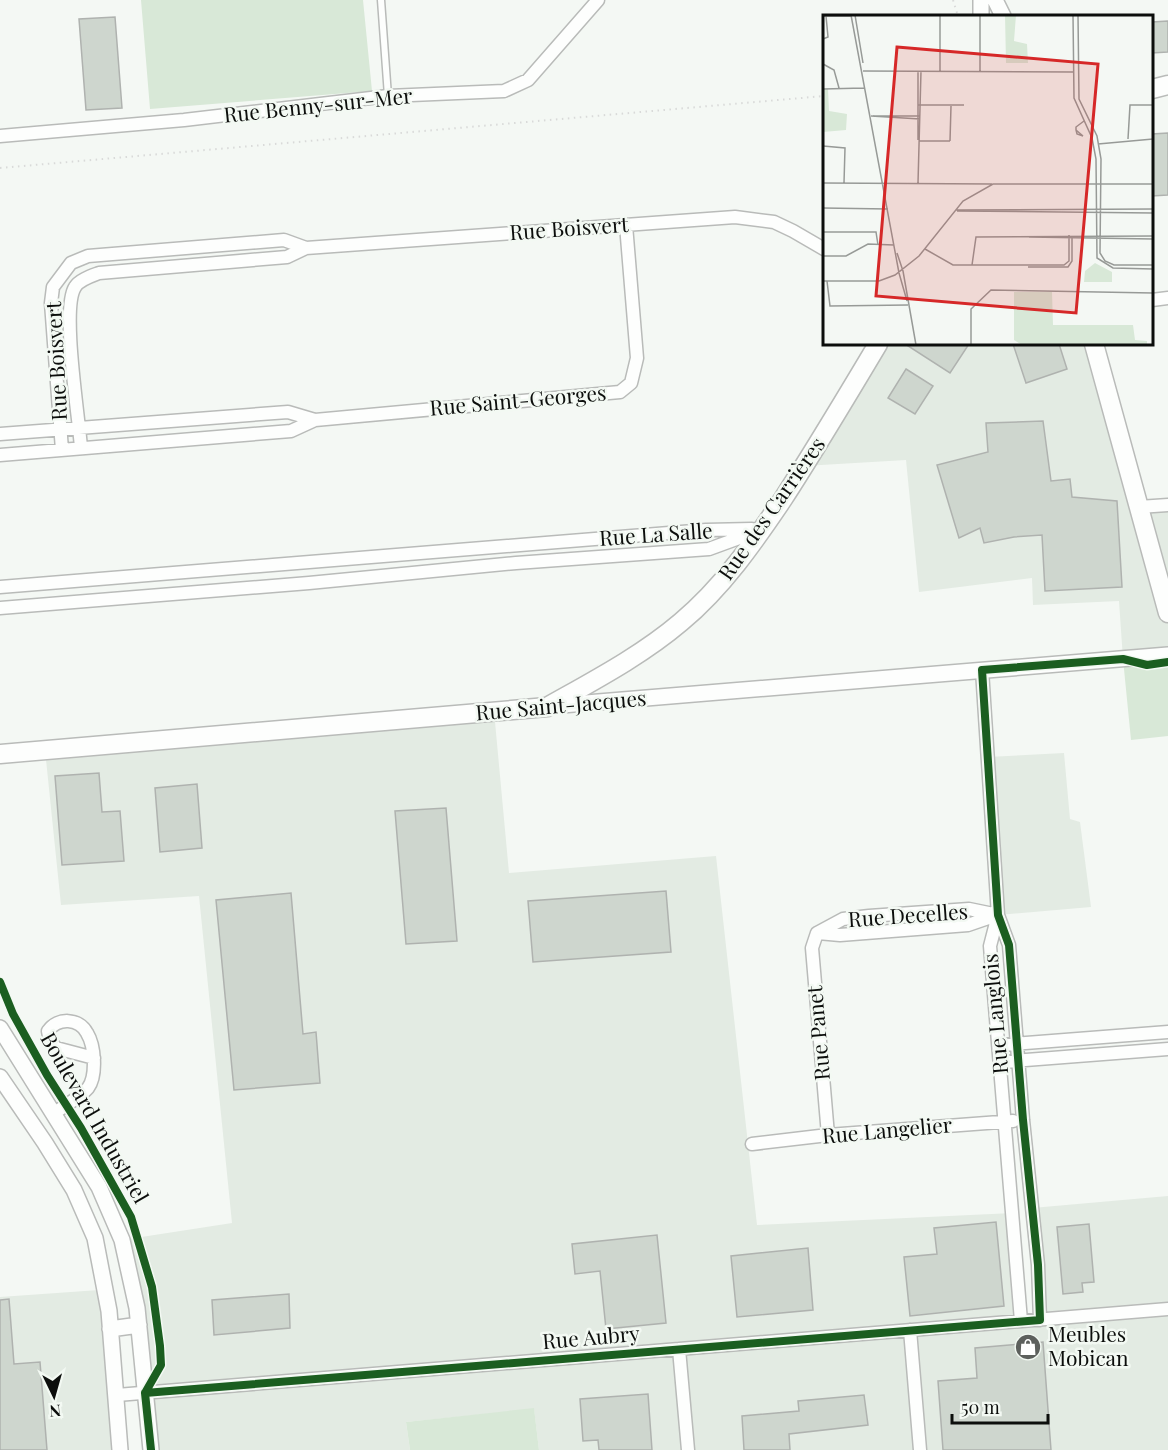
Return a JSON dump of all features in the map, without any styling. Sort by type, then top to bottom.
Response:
[{"type":"main road","points":[[1153,89],[1168,85]]},
{"type":"main road","name":"Rue des Carrières","points":[[547,706],[620,666],[681,622],[712,592],[763,529],[878,345]]},
{"type":"main road","points":[[1094,345],[1168,613]]},
{"type":"main road","name":"Rue Saint-Jacques","points":[[0,754],[547,706]]},
{"type":"street","name":"Rue Benny-sur-Mer","points":[[0,136],[184,120],[388,96],[504,91],[528,80],[598,0]]},
{"type":"street","points":[[995,0],[1002,15]]},
{"type":"street","name":"Rue Boisvert","points":[[81,448],[70,332],[70,298],[76,284],[99,273],[287,256],[306,248],[735,217],[774,222],[823,248]]},
{"type":"street","name":"Rue Saint-Georges","points":[[0,455],[291,431],[315,420],[620,392],[631,383],[637,358],[626,225]]},
{"type":"street","name":"Rue Boisvert","points":[[62,450],[51,303],[53,287],[71,263],[88,256],[284,240],[306,248]]},
{"type":"street","name":"Rue Boisvert","points":[[62,275],[76,284]]},
{"type":"street","points":[[1153,300],[1168,298]]},
{"type":"street","name":"Rue Saint-Georges","points":[[0,434],[288,412],[315,420]]},
{"type":"street","points":[[1139,507],[1168,505]]},
{"type":"street","name":"Rue La Salle","points":[[0,587],[706,530],[763,529]]},
{"type":"street","name":"Rue La Salle","points":[[0,608],[309,583],[516,563],[709,549],[763,529]]},
{"type":"street","points":[[515,546],[516,563]]},
{"type":"street","points":[[307,562],[309,583]]},
{"type":"street","points":[[105,579],[107,600]]},
{"type":"street","name":"Rue Saint-Jacques","points":[[547,706],[1168,655]]},
{"type":"street","name":"Rue Langlois","points":[[982,670],[998,915],[1009,945],[1023,1120],[1038,1265],[1040,1320]]},
{"type":"street","name":"Rue Decelles","points":[[817,933],[843,919],[869,916],[969,909],[998,915]]},
{"type":"street","name":"Rue Langlois","points":[[998,915],[990,946],[1021,1321]]},
{"type":"street","name":"Rue Panet","points":[[817,933],[812,948],[828,1135]]},
{"type":"street","name":"Boulevard Industriel","points":[[0,1028],[99,1187],[122,1240],[137,1308],[151,1450]]},
{"type":"street","points":[[999,1045],[1168,1032]]},
{"type":"street","points":[[1000,1062],[1168,1049]]},
{"type":"street","points":[[54,1113],[88,1087],[94,1075],[94,1058]]},
{"type":"street","points":[[0,1077],[74,1190],[93,1234],[109,1311],[120,1450]]},
{"type":"street","name":"Rue Langelier","points":[[752,1144],[828,1135],[1023,1120]]},
{"type":"street","points":[[93,1234],[114,1225]]},
{"type":"street","name":"Rue Aubry","points":[[117,1395],[1168,1309]]},
{"type":"street","points":[[110,1329],[139,1325]]},
{"type":"street","points":[[910,1330],[920,1450]]},
{"type":"street","points":[[679,1349],[688,1450]]},
{"type":"lane","points":[[381,0],[388,96]]},
{"type":"path","points":[[953,0],[958,15]]},
{"type":"path","points":[[0,168],[823,96]]},
{"type":"shaded area","points":[[877,345],[1094,345],[1139,507],[1168,505],[1168,655],[1123,659],[1119,601],[1033,605],[1032,578],[919,592],[906,460],[804,466]]},
{"type":"shaded area","points":[[494,711],[509,873],[716,856],[757,1225],[1013,1213],[1021,1321],[1039,1320],[1032,1208],[1168,1196],[1168,1450],[539,1450],[534,1409],[406,1422],[410,1450],[150,1450],[122,1240],[232,1223],[199,896],[61,905],[45,750]]},
{"type":"shaded area","points":[[1064,753],[1070,819],[1080,822],[1091,907],[998,915],[987,757]]},
{"type":"shaded area","points":[[99,1290],[112,1450],[0,1450],[0,1297]]},
{"type":"green space","points":[[141,0],[363,0],[372,91],[150,109]]},
{"type":"green space","points":[[1168,655],[1168,736],[1131,740],[1123,659]]},
{"type":"green space","points":[[534,1408],[539,1450],[410,1450],[406,1422]]},
{"type":"building","points":[[115,17],[122,108],[86,110],[79,19]]},
{"type":"building","points":[[1168,21],[1168,52],[1153,53],[1153,22]]},
{"type":"building","points":[[1168,133],[1168,195],[1153,196],[1153,134]]},
{"type":"building","points":[[907,345],[968,345],[950,373]]},
{"type":"building","points":[[1013,345],[1059,345],[1067,369],[1026,383]]},
{"type":"building","points":[[906,369],[933,386],[915,414],[888,398]]},
{"type":"building","points":[[1043,421],[1051,481],[1070,479],[1072,497],[1117,501],[1122,587],[1045,591],[1042,535],[1014,537],[984,543],[980,528],[959,538],[937,465],[988,452],[986,423]]},
{"type":"building","points":[[99,773],[102,812],[120,811],[124,861],[62,865],[55,776]]},
{"type":"building","points":[[197,784],[202,848],[160,852],[155,788]]},
{"type":"building","points":[[446,808],[457,941],[406,944],[395,811]]},
{"type":"building","points":[[666,891],[671,952],[533,962],[528,901]]},
{"type":"building","points":[[291,893],[303,1034],[316,1032],[320,1083],[234,1090],[216,900]]},
{"type":"building","points":[[996,1222],[1004,1306],[910,1316],[904,1257],[937,1254],[934,1228]]},
{"type":"building","points":[[1089,1224],[1094,1282],[1082,1283],[1083,1292],[1063,1294],[1057,1227]]},
{"type":"building","points":[[657,1235],[666,1323],[606,1329],[600,1271],[575,1274],[572,1244]]},
{"type":"building","points":[[808,1248],[813,1310],[737,1317],[731,1256]]},
{"type":"building","points":[[289,1294],[290,1328],[214,1335],[212,1300]]},
{"type":"building","points":[[9,1299],[14,1364],[40,1362],[47,1450],[0,1450],[0,1300]]},
{"type":"building","points":[[1043,1342],[1051,1450],[943,1450],[938,1381],[977,1378],[975,1348]]},
{"type":"building","points":[[648,1394],[652,1450],[599,1450],[598,1440],[583,1441],[580,1399]]},
{"type":"building","points":[[864,1395],[868,1425],[789,1434],[790,1450],[744,1450],[742,1416],[799,1411],[798,1401]]},
{"type":"cycle path","points":[[145,1393],[1040,1320],[1038,1265],[1023,1120],[1009,945],[998,915],[982,670],[1123,659],[1147,665],[1168,662]]},
{"type":"cycle path","points":[[0,982],[13,1014],[47,1075],[81,1128],[131,1217],[152,1287],[160,1346],[161,1365],[145,1393],[151,1450]]},
{"type":"place","name":"Meubles Mobican","points":[[1028,1347]]}]
